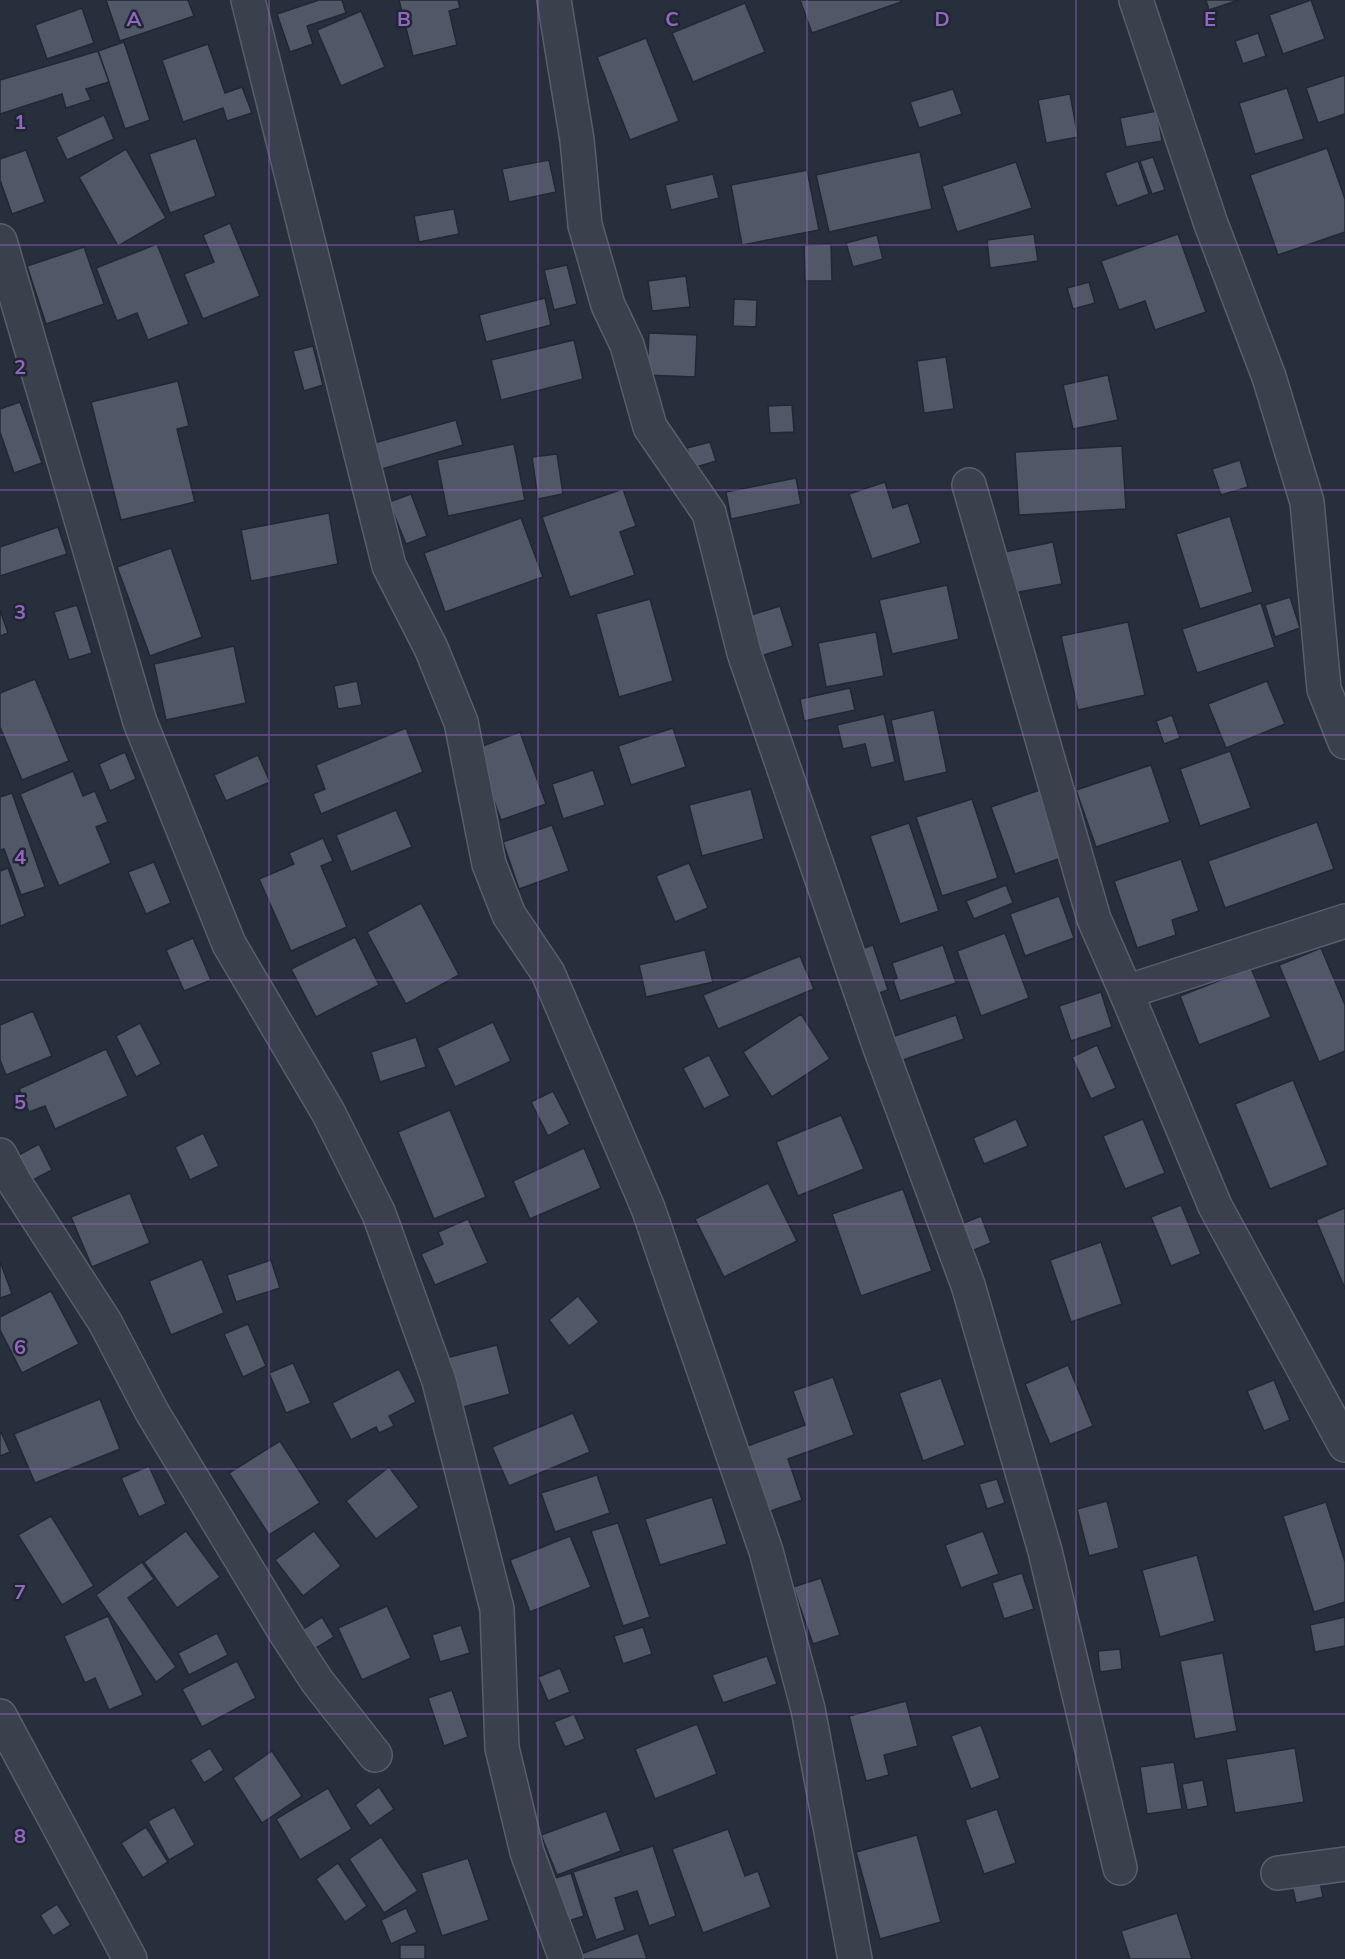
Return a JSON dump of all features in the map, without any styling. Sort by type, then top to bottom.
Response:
[{"type":"street","points":[[248,0],[389,566],[430,648],[462,722],[489,864],[509,915],[548,973],[648,1208],[766,1551],[808,1709],[855,1959]]},
{"type":"street","points":[[555,0],[577,140],[585,225],[608,305],[627,345],[650,427],[709,513],[748,664],[879,1045],[968,1285],[1045,1551],[1120,1868]]},
{"type":"street","points":[[1136,0],[1211,224],[1269,377],[1307,502],[1324,689],[1345,742]]},
{"type":"street","points":[[0,241],[140,722],[229,944],[328,1112],[379,1214],[439,1381],[497,1610],[502,1748],[527,1852],[566,1959]]},
{"type":"street","points":[[969,485],[1094,919],[1215,1206],[1345,1445]]},
{"type":"street","points":[[1126,992],[1345,921]]},
{"type":"street","points":[[0,1155],[15,1183],[105,1322],[152,1412],[285,1632],[317,1681],[375,1755]]},
{"type":"street","points":[[0,1716],[130,1959]]},
{"type":"street","points":[[1278,1873],[1345,1864]]},
{"type":"building","points":[[106,0],[188,0],[194,16],[120,41]]},
{"type":"building","points":[[319,0],[342,0],[346,13],[307,26],[313,44],[290,52],[277,14]]},
{"type":"building","points":[[399,0],[458,0],[460,8],[449,11],[457,45],[413,56]]},
{"type":"building","points":[[800,0],[900,0],[901,2],[812,33]]},
{"type":"building","points":[[1206,0],[1239,0],[1209,10]]},
{"type":"building","points":[[1311,0],[1325,39],[1283,54],[1269,15]]},
{"type":"building","points":[[745,3],[765,52],[693,82],[672,33]]},
{"type":"building","points":[[82,8],[94,43],[47,59],[35,25]]},
{"type":"building","points":[[361,11],[385,67],[341,86],[317,30]]},
{"type":"building","points":[[1258,33],[1266,56],[1243,64],[1235,41]]},
{"type":"building","points":[[646,38],[679,121],[630,140],[597,57]]},
{"type":"building","points":[[124,42],[150,120],[125,129],[98,51]]},
{"type":"building","points":[[208,44],[225,93],[242,87],[252,113],[227,121],[223,108],[183,122],[162,60]]},
{"type":"building","points":[[98,51],[109,82],[86,89],[91,100],[66,108],[62,94],[0,114],[0,80]]},
{"type":"building","points":[[1345,75],[1345,114],[1318,123],[1306,88]]},
{"type":"building","points":[[1287,88],[1304,139],[1255,154],[1239,103]]},
{"type":"building","points":[[953,89],[962,114],[919,128],[910,102]]},
{"type":"building","points":[[1070,94],[1078,137],[1046,143],[1038,100]]},
{"type":"building","points":[[1157,111],[1162,141],[1126,147],[1120,118]]},
{"type":"building","points":[[104,115],[114,139],[67,160],[56,137]]},
{"type":"building","points":[[196,138],[216,196],[170,213],[149,154]]},
{"type":"building","points":[[1327,148],[1345,199],[1345,232],[1278,255],[1250,175]]},
{"type":"building","points":[[126,149],[166,218],[118,246],[79,177]]},
{"type":"building","points":[[26,150],[45,202],[12,214],[0,180],[0,159]]},
{"type":"building","points":[[920,152],[932,209],[829,232],[816,175]]},
{"type":"building","points":[[1153,157],[1165,190],[1152,194],[1140,161]]},
{"type":"building","points":[[549,160],[556,192],[509,202],[502,169]]},
{"type":"building","points":[[1138,161],[1149,194],[1117,206],[1105,173]]},
{"type":"building","points":[[1016,162],[1032,208],[957,232],[942,186]]},
{"type":"building","points":[[807,170],[819,230],[742,245],[731,185]]},
{"type":"building","points":[[713,174],[719,198],[671,210],[665,185]]},
{"type":"building","points":[[454,209],[459,234],[419,242],[414,216]]},
{"type":"building","points":[[230,223],[260,296],[203,319],[184,274],[214,262],[203,235]]},
{"type":"building","points":[[1034,234],[1038,261],[990,268],[987,240]]},
{"type":"building","points":[[1178,234],[1206,312],[1155,330],[1145,301],[1119,310],[1101,261]]},
{"type":"building","points":[[877,235],[883,259],[853,267],[846,243]]},
{"type":"building","points":[[157,244],[189,324],[148,340],[137,313],[117,321],[96,268]]},
{"type":"building","points":[[831,244],[832,281],[805,281],[804,245]]},
{"type":"building","points":[[84,247],[104,304],[46,324],[27,266]]},
{"type":"building","points":[[567,265],[577,304],[554,310],[544,270]]},
{"type":"building","points":[[686,276],[690,307],[652,311],[648,281]]},
{"type":"building","points":[[1089,282],[1095,303],[1073,309],[1067,288]]},
{"type":"building","points":[[545,298],[551,325],[486,342],[479,315]]},
{"type":"building","points":[[734,299],[757,300],[756,327],[733,326]]},
{"type":"building","points":[[649,333],[697,335],[695,377],[647,375]]},
{"type":"building","points":[[574,340],[583,379],[501,400],[491,360]]},
{"type":"building","points":[[313,346],[323,385],[304,391],[293,351]]},
{"type":"building","points":[[946,357],[954,409],[924,413],[917,361]]},
{"type":"building","points":[[1108,375],[1118,420],[1073,429],[1063,385]]},
{"type":"building","points":[[178,381],[189,426],[177,429],[195,502],[121,520],[91,402]]},
{"type":"building","points":[[20,402],[42,463],[14,473],[0,432],[0,409]]},
{"type":"building","points":[[792,405],[794,432],[770,433],[768,406]]},
{"type":"building","points":[[456,420],[463,445],[382,469],[374,443]]},
{"type":"building","points":[[710,442],[716,461],[693,468],[687,448]]},
{"type":"building","points":[[514,444],[525,500],[448,516],[437,460]]},
{"type":"building","points":[[1122,446],[1126,509],[1019,515],[1015,452]]},
{"type":"building","points":[[557,454],[563,494],[538,499],[532,457]]},
{"type":"building","points":[[1240,460],[1248,487],[1221,495],[1212,469]]},
{"type":"building","points":[[796,478],[801,504],[731,519],[726,492]]},
{"type":"building","points":[[885,482],[893,508],[908,503],[921,543],[872,559],[849,494]]},
{"type":"building","points":[[623,489],[636,526],[620,532],[635,575],[570,597],[542,517]]},
{"type":"building","points":[[411,494],[427,536],[406,544],[389,502]]},
{"type":"building","points":[[329,513],[338,564],[251,581],[241,530]]},
{"type":"building","points":[[1230,516],[1253,592],[1200,609],[1176,534]]},
{"type":"building","points":[[521,518],[543,577],[445,612],[424,553]]},
{"type":"building","points":[[58,527],[67,554],[0,576],[0,547]]},
{"type":"building","points":[[1053,542],[1062,584],[1014,593],[1005,552]]},
{"type":"building","points":[[171,548],[202,637],[150,656],[117,567]]},
{"type":"building","points":[[947,585],[959,639],[892,654],[879,600]]},
{"type":"building","points":[[1290,597],[1300,628],[1275,637],[1265,605]]},
{"type":"building","points":[[650,599],[673,681],[619,697],[596,614]]},
{"type":"building","points":[[1261,603],[1275,647],[1197,673],[1182,629]]},
{"type":"building","points":[[77,605],[92,653],[69,660],[54,612]]},
{"type":"building","points":[[780,606],[793,646],[748,660],[735,620]]},
{"type":"building","points":[[0,610],[8,633],[0,636]]},
{"type":"building","points":[[1128,622],[1145,695],[1078,710],[1061,636]]},
{"type":"building","points":[[876,632],[884,676],[826,687],[818,643]]},
{"type":"building","points":[[234,646],[246,703],[166,720],[154,664]]},
{"type":"building","points":[[35,679],[69,761],[22,780],[0,727],[0,693]]},
{"type":"building","points":[[357,681],[362,705],[338,709],[334,686]]},
{"type":"building","points":[[1267,681],[1285,724],[1226,748],[1208,704]]},
{"type":"building","points":[[850,688],[855,710],[804,721],[800,699]]},
{"type":"building","points":[[934,710],[947,772],[904,782],[891,720]]},
{"type":"building","points":[[884,714],[895,762],[871,768],[865,744],[843,749],[837,725]]},
{"type":"building","points":[[1172,715],[1180,738],[1164,744],[1156,721]]},
{"type":"building","points":[[406,728],[423,772],[321,814],[313,794],[325,789],[316,765]]},
{"type":"building","points":[[673,728],[686,767],[631,785],[618,746]]},
{"type":"building","points":[[520,732],[546,804],[501,820],[475,749]]},
{"type":"building","points":[[1230,751],[1251,808],[1200,826],[1180,769]]},
{"type":"building","points":[[125,752],[136,779],[110,791],[99,764]]},
{"type":"building","points":[[258,755],[270,782],[226,801],[214,775]]},
{"type":"building","points":[[1151,765],[1170,822],[1096,847],[1076,790]]},
{"type":"building","points":[[593,770],[605,805],[563,819],[552,784]]},
{"type":"building","points":[[73,771],[83,796],[95,791],[108,822],[96,827],[111,863],[59,886],[20,794]]},
{"type":"building","points":[[751,789],[764,839],[702,856],[689,805]]},
{"type":"building","points":[[1040,790],[1064,857],[1015,874],[991,807]]},
{"type":"building","points":[[12,793],[45,887],[21,895],[4,849],[0,850],[0,797]]},
{"type":"building","points":[[972,799],[998,878],[942,896],[916,817]]},
{"type":"building","points":[[396,810],[412,847],[351,872],[336,835]]},
{"type":"building","points":[[1317,822],[1334,869],[1225,908],[1208,861]]},
{"type":"building","points":[[909,823],[939,911],[900,924],[870,836]]},
{"type":"building","points":[[552,825],[569,871],[519,889],[503,842]]},
{"type":"building","points":[[323,838],[333,861],[321,866],[347,927],[291,951],[259,879],[294,864],[289,853]]},
{"type":"building","points":[[1181,859],[1199,911],[1172,920],[1176,935],[1137,948],[1114,881]]},
{"type":"building","points":[[154,862],[171,903],[146,914],[128,872]]},
{"type":"building","points":[[689,863],[708,908],[675,922],[656,876]]},
{"type":"building","points":[[8,868],[25,916],[0,926],[0,871]]},
{"type":"building","points":[[1006,885],[1013,903],[974,919],[966,901]]},
{"type":"building","points":[[1059,896],[1074,938],[1025,956],[1010,914]]},
{"type":"building","points":[[421,903],[459,975],[406,1004],[367,932]]},
{"type":"building","points":[[1005,933],[1029,998],[981,1016],[957,951]]},
{"type":"building","points":[[355,937],[379,985],[316,1017],[291,969]]},
{"type":"building","points":[[193,938],[211,980],[184,991],[166,950]]},
{"type":"building","points":[[873,945],[888,990],[864,998],[849,953]]},
{"type":"building","points":[[943,945],[956,983],[900,1001],[893,980],[897,978],[892,963]]},
{"type":"building","points":[[1321,948],[1345,1005],[1345,1051],[1319,1062],[1279,965]]},
{"type":"building","points":[[705,950],[713,982],[646,997],[639,965]]},
{"type":"building","points":[[800,956],[814,989],[718,1029],[703,995]]},
{"type":"building","points":[[1251,968],[1271,1017],[1199,1045],[1180,996]]},
{"type":"building","points":[[1101,992],[1112,1027],[1071,1041],[1059,1006]]},
{"type":"building","points":[[33,1011],[52,1056],[6,1075],[0,1060],[0,1025]]},
{"type":"building","points":[[801,1014],[830,1059],[772,1097],[743,1052]]},
{"type":"building","points":[[956,1015],[964,1039],[894,1063],[886,1039]]},
{"type":"building","points":[[493,1022],[511,1061],[455,1087],[437,1048]]},
{"type":"building","points":[[140,1023],[161,1064],[136,1077],[116,1036]]},
{"type":"building","points":[[416,1037],[426,1067],[380,1082],[371,1052]]},
{"type":"building","points":[[1097,1045],[1116,1088],[1091,1099],[1072,1057]]},
{"type":"building","points":[[106,1049],[128,1096],[55,1129],[45,1106],[29,1112],[19,1089]]},
{"type":"building","points":[[709,1055],[730,1096],[704,1109],[683,1068]]},
{"type":"building","points":[[1293,1080],[1328,1165],[1270,1189],[1235,1104]]},
{"type":"building","points":[[553,1091],[570,1124],[548,1136],[531,1102]]},
{"type":"building","points":[[450,1110],[486,1197],[434,1219],[398,1132]]},
{"type":"building","points":[[841,1115],[864,1169],[798,1196],[776,1142]]},
{"type":"building","points":[[1016,1119],[1028,1146],[984,1164],[973,1138]]},
{"type":"building","points":[[1143,1119],[1165,1173],[1125,1189],[1103,1136]]},
{"type":"building","points":[[203,1133],[219,1166],[190,1180],[175,1147]]},
{"type":"building","points":[[39,1144],[52,1170],[27,1183],[13,1158]]},
{"type":"building","points":[[584,1148],[601,1188],[530,1219],[513,1181]]},
{"type":"building","points":[[768,1183],[797,1241],[724,1277],[695,1219]]},
{"type":"building","points":[[903,1189],[932,1271],[861,1296],[832,1214]]},
{"type":"building","points":[[130,1193],[150,1243],[92,1267],[71,1217]]},
{"type":"building","points":[[1181,1205],[1201,1254],[1171,1266],[1151,1217]]},
{"type":"building","points":[[1345,1208],[1345,1289],[1316,1220]]},
{"type":"building","points":[[981,1216],[991,1243],[969,1252],[959,1225]]},
{"type":"building","points":[[468,1219],[488,1263],[435,1285],[421,1254],[443,1244],[438,1232]]},
{"type":"building","points":[[1101,1242],[1122,1304],[1071,1322],[1050,1260]]},
{"type":"building","points":[[202,1259],[224,1313],[171,1335],[149,1281]]},
{"type":"building","points":[[271,1260],[280,1288],[236,1302],[227,1275]]},
{"type":"building","points":[[0,1261],[12,1294],[0,1298]]},
{"type":"building","points":[[51,1291],[79,1344],[22,1373],[0,1330],[0,1317]]},
{"type":"building","points":[[578,1296],[599,1322],[569,1346],[549,1320]]},
{"type":"building","points":[[248,1324],[266,1366],[243,1377],[224,1334]]},
{"type":"building","points":[[497,1345],[510,1394],[460,1408],[446,1358]]},
{"type":"building","points":[[293,1363],[311,1403],[286,1413],[269,1373]]},
{"type":"building","points":[[1068,1365],[1093,1426],[1050,1444],[1025,1384]]},
{"type":"building","points":[[399,1369],[416,1402],[389,1416],[394,1426],[379,1433],[376,1427],[351,1440],[332,1403]]},
{"type":"building","points":[[833,1377],[854,1435],[788,1459],[802,1500],[765,1513],[742,1448],[805,1425],[793,1391]]},
{"type":"building","points":[[941,1378],[965,1445],[923,1461],[899,1393]]},
{"type":"building","points":[[1274,1380],[1290,1420],[1264,1431],[1247,1391]]},
{"type":"building","points":[[100,1399],[120,1449],[35,1483],[14,1434]]},
{"type":"building","points":[[573,1413],[590,1452],[509,1486],[492,1447]]},
{"type":"building","points":[[0,1433],[10,1452],[0,1456]]},
{"type":"building","points":[[280,1441],[320,1503],[269,1535],[229,1473]]},
{"type":"building","points":[[149,1466],[166,1504],[139,1517],[121,1478]]},
{"type":"building","points":[[389,1467],[419,1507],[376,1539],[346,1501]]},
{"type":"building","points":[[597,1475],[610,1513],[555,1532],[541,1493]]},
{"type":"building","points":[[997,1479],[1005,1503],[987,1509],[979,1484]]},
{"type":"building","points":[[712,1497],[727,1544],[660,1565],[645,1519]]},
{"type":"building","points":[[1107,1501],[1119,1548],[1089,1556],[1077,1509]]},
{"type":"building","points":[[1326,1502],[1345,1562],[1345,1602],[1314,1612],[1283,1516]]},
{"type":"building","points":[[51,1516],[94,1586],[62,1605],[18,1535]]},
{"type":"building","points":[[618,1523],[650,1617],[623,1626],[591,1531]]},
{"type":"building","points":[[186,1531],[220,1577],[177,1608],[144,1562]]},
{"type":"building","points":[[314,1531],[341,1566],[303,1596],[275,1560]]},
{"type":"building","points":[[983,1531],[999,1574],[961,1588],[945,1545]]},
{"type":"building","points":[[570,1536],[591,1587],[530,1612],[510,1560]]},
{"type":"building","points":[[1197,1555],[1215,1621],[1160,1637],[1142,1570]]},
{"type":"building","points":[[142,1562],[154,1579],[128,1598],[176,1667],[156,1682],[96,1595]]},
{"type":"building","points":[[1022,1573],[1034,1609],[1004,1619],[992,1583]]},
{"type":"building","points":[[821,1578],[840,1635],[813,1644],[793,1587]]},
{"type":"building","points":[[387,1606],[411,1658],[362,1680],[338,1628]]},
{"type":"building","points":[[108,1616],[143,1695],[109,1710],[95,1678],[85,1683],[64,1636]]},
{"type":"building","points":[[322,1617],[334,1637],[313,1650],[300,1631]]},
{"type":"building","points":[[1345,1617],[1345,1646],[1315,1652],[1310,1625]]},
{"type":"building","points":[[461,1625],[470,1653],[440,1662],[432,1635]]},
{"type":"building","points":[[643,1627],[652,1654],[623,1664],[614,1636]]},
{"type":"building","points":[[217,1633],[228,1655],[189,1675],[178,1653]]},
{"type":"building","points":[[1120,1649],[1122,1669],[1100,1672],[1098,1651]]},
{"type":"building","points":[[1223,1653],[1237,1731],[1195,1739],[1180,1661]]},
{"type":"building","points":[[767,1656],[777,1684],[723,1703],[712,1675]]},
{"type":"building","points":[[237,1661],[256,1698],[202,1727],[182,1689]]},
{"type":"building","points":[[560,1668],[570,1692],[548,1701],[538,1677]]},
{"type":"building","points":[[452,1690],[468,1737],[444,1746],[428,1698]]},
{"type":"building","points":[[906,1701],[918,1746],[884,1755],[889,1775],[866,1781],[849,1716]]},
{"type":"building","points":[[574,1714],[585,1739],[565,1747],[554,1722]]},
{"type":"building","points":[[697,1724],[717,1774],[655,1799],[635,1749]]},
{"type":"building","points":[[981,1725],[1000,1778],[971,1789],[951,1736]]},
{"type":"building","points":[[210,1748],[224,1770],[204,1783],[190,1760]]},
{"type":"building","points":[[1295,1748],[1304,1802],[1235,1813],[1226,1759]]},
{"type":"building","points":[[272,1751],[302,1796],[262,1823],[233,1778]]},
{"type":"building","points":[[1174,1762],[1182,1809],[1147,1814],[1140,1767]]},
{"type":"building","points":[[1203,1780],[1208,1806],[1187,1810],[1182,1784]]},
{"type":"building","points":[[379,1787],[394,1809],[370,1826],[355,1805]]},
{"type":"building","points":[[328,1788],[352,1829],[300,1860],[276,1819]]},
{"type":"building","points":[[174,1807],[195,1845],[169,1860],[148,1821]]},
{"type":"building","points":[[997,1809],[1016,1863],[984,1874],[965,1820]]},
{"type":"building","points":[[606,1811],[621,1851],[557,1875],[541,1835]]},
{"type":"building","points":[[146,1827],[168,1862],[143,1878],[121,1843]]},
{"type":"building","points":[[728,1829],[745,1876],[758,1871],[771,1907],[703,1933],[672,1849]]},
{"type":"building","points":[[917,1835],[941,1922],[880,1939],[856,1852]]},
{"type":"building","points":[[381,1837],[418,1891],[384,1913],[349,1859]]},
{"type":"building","points":[[653,1846],[676,1916],[649,1926],[637,1891],[615,1898],[625,1930],[596,1940],[573,1872]]},
{"type":"building","points":[[468,1858],[489,1920],[442,1936],[421,1873]]},
{"type":"building","points":[[338,1863],[367,1906],[345,1922],[316,1879]]},
{"type":"building","points":[[571,1873],[584,1916],[559,1924],[546,1881]]},
{"type":"building","points":[[1319,1876],[1323,1897],[1296,1903],[1291,1881]]},
{"type":"building","points":[[57,1904],[71,1925],[53,1936],[40,1915]]},
{"type":"building","points":[[406,1908],[417,1932],[391,1944],[381,1920]]},
{"type":"building","points":[[1177,1913],[1192,1959],[1130,1959],[1121,1931]]},
{"type":"building","points":[[638,1933],[647,1959],[570,1959],[570,1958]]},
{"type":"building","points":[[400,1945],[425,1945],[425,1959],[400,1959]]}]
